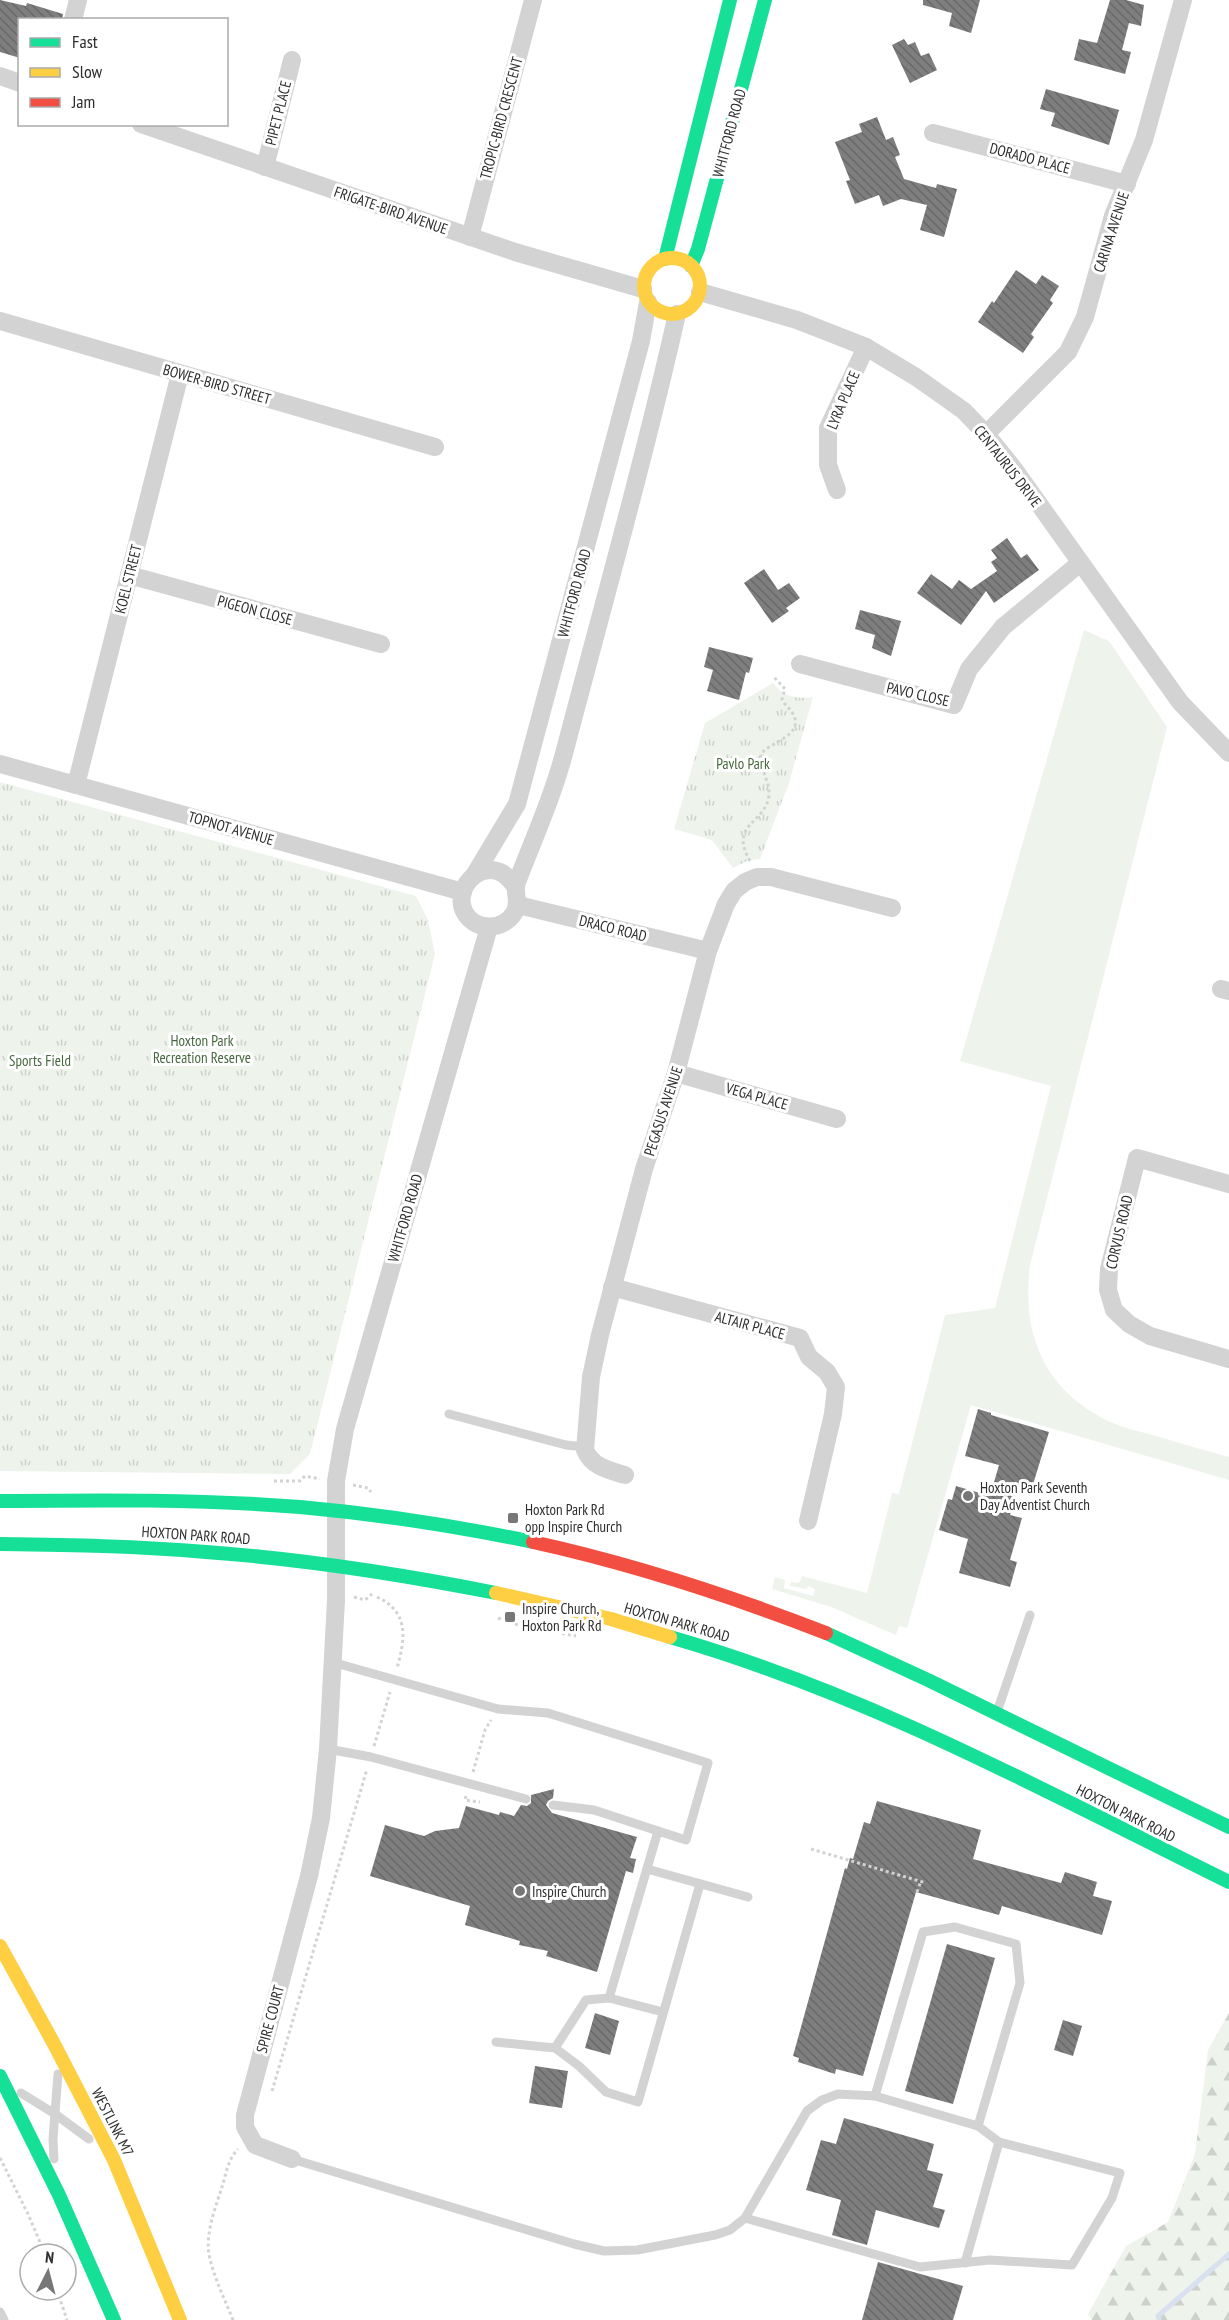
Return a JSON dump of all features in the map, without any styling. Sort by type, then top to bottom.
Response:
[{"type":"main road","name":"WHITFORD ROAD","points":[[665,259],[730,0]]},
{"type":"main road","name":"WHITFORD ROAD","points":[[691,266],[698,249],[765,0]]},
{"type":"main road","points":[[673,257],[685,260],[697,273],[700,292],[690,308],[677,314],[662,312],[646,295],[647,272],[657,261],[665,259],[673,257]]},
{"type":"main road","name":"HOXTON PARK ROAD","points":[[0,1501],[117,1500],[297,1507],[489,1533],[577,1553],[676,1580],[804,1624],[939,1685],[1229,1827]]},
{"type":"main road","name":"HOXTON PARK ROAD","points":[[0,1544],[122,1546],[335,1564],[531,1599],[718,1650],[810,1683],[933,1735],[1229,1882]]},
{"type":"main road","name":"WESTLINK M7","points":[[0,1946],[114,2160],[180,2320]]},
{"type":"main road","points":[[2,2079],[59,2195],[114,2320]]},
{"type":"street","points":[[74,18],[78,0]]},
{"type":"street","name":"TROPIC-BIRD CRESCENT","points":[[470,237],[533,0]]},
{"type":"street","name":"CARINA AVENUE","points":[[986,434],[1068,352],[1076,337],[1084,317],[1113,216],[1144,140],[1183,0]]},
{"type":"street","name":"PIPET PLACE","points":[[265,167],[292,60]]},
{"type":"street","points":[[0,76],[18,82]]},
{"type":"street","name":"FRIGATE-BIRD AVENUE","points":[[147,126],[646,295]]},
{"type":"street","name":"DORADO PLACE","points":[[933,133],[1127,184]]},
{"type":"street","name":"CENTAURUS DRIVE","points":[[700,292],[797,320],[866,346],[916,377],[964,411],[1014,469],[1180,702],[1227,748]]},
{"type":"street","name":"WHITFORD ROAD","points":[[475,874],[517,804],[641,341],[646,295]]},
{"type":"street","name":"WHITFORD ROAD","points":[[515,886],[556,786],[677,314]]},
{"type":"street","name":"BOWER-BIRD STREET","points":[[0,321],[435,447]]},
{"type":"street","name":"LYRA PLACE","points":[[837,490],[828,465],[828,428],[866,346]]},
{"type":"street","name":"KOEL STREET","points":[[76,785],[180,374]]},
{"type":"street","name":"PAVO CLOSE","points":[[800,664],[954,705],[969,669],[1003,627],[1080,563]]},
{"type":"street","name":"PIGEON CLOSE","points":[[129,575],[381,644]]},
{"type":"street","name":"TOPNOT AVENUE","points":[[0,764],[463,892]]},
{"type":"street","points":[[491,870],[503,873],[515,886],[518,905],[508,921],[495,927],[480,926],[466,915],[461,902],[463,892],[465,885],[475,874],[491,870]]},
{"type":"street","name":"PEGASUS AVENUE","points":[[585,1447],[591,1377],[612,1287],[644,1169],[676,1073],[708,951],[726,904],[733,892],[745,882],[757,877],[788,880],[892,908]]},
{"type":"street","name":"DRACO ROAD","points":[[518,905],[708,951]]},
{"type":"street","name":"WHITFORD ROAD","points":[[335,1511],[336,1481],[345,1429],[489,927]]},
{"type":"street","name":"VEGA PLACE","points":[[676,1073],[837,1119]]},
{"type":"street","name":"CORVUS ROAD","points":[[1229,1184],[1137,1158],[1109,1269],[1108,1290],[1114,1310],[1129,1324],[1150,1336],[1229,1359]]},
{"type":"street","name":"ALTAIR PLACE","points":[[612,1287],[800,1338],[809,1357],[827,1372],[836,1387],[833,1414],[808,1521]]},
{"type":"street","points":[[585,1447],[589,1460],[603,1468],[625,1475]]},
{"type":"street","name":"SPIRE COURT","points":[[292,2159],[255,2145],[245,2127],[244,2115],[309,1876],[321,1818],[328,1749],[336,1592],[335,1511]]},
{"type":"lane","points":[[449,1414],[566,1445],[585,1447]]},
{"type":"lane","points":[[996,1713],[1030,1615]]},
{"type":"lane","points":[[332,1662],[498,1709],[548,1713],[708,1763],[686,1840],[594,1810],[553,1805]]},
{"type":"lane","points":[[803,1696],[810,1683]]},
{"type":"lane","points":[[328,1749],[371,1757],[526,1799]]},
{"type":"lane","points":[[609,1998],[658,1831]]},
{"type":"lane","points":[[647,1869],[747,1897]]},
{"type":"lane","points":[[496,2042],[555,2048],[579,2066],[606,2092],[639,2102],[700,1884]]},
{"type":"lane","points":[[876,2096],[923,1932],[955,1927],[1016,1944],[1020,1983],[978,2126]]},
{"type":"lane","points":[[555,2048],[586,2000],[609,1998],[663,2012]]},
{"type":"lane","points":[[53,2042],[58,2073],[53,2139],[59,2195]]},
{"type":"lane","points":[[2,2079],[55,2114],[114,2160]]},
{"type":"lane","points":[[838,2094],[876,2096],[978,2126],[999,2142],[1120,2173],[1112,2198],[1072,2265],[990,2260],[920,2267],[745,2218],[807,2111],[813,2105],[838,2094]]},
{"type":"lane","points":[[965,2263],[999,2142]]},
{"type":"lane","name":"SPIRE COURT","points":[[292,2159],[604,2251],[622,2252],[715,2235],[730,2230],[745,2218]]},
{"type":"lane","points":[[0,2312],[4,2320]]},
{"type":"path","points":[[744,867],[751,863],[742,848],[744,834],[768,798],[768,785],[760,767],[761,754],[790,734],[795,724],[793,714],[782,699],[785,689],[773,676]]},
{"type":"path","points":[[364,1600],[377,1591]]},
{"type":"path","points":[[269,2100],[404,1646],[404,1627],[392,1608],[381,1598],[371,1594]]},
{"type":"path","points":[[496,1617],[518,1625],[579,1637]]},
{"type":"path","points":[[469,1785],[485,1730],[498,1709]]},
{"type":"path","points":[[811,1849],[926,1883]]},
{"type":"path","points":[[917,1892],[921,1881]]},
{"type":"path","points":[[232,2155],[213,2213],[208,2237],[209,2258],[233,2320]]},
{"type":"path","points":[[0,2158],[40,2242]]},
{"type":"path","points":[[61,2302],[67,2320]]},
{"type":"green space","points":[[1084,630],[1109,641],[1167,727],[1030,1265],[1029,1310],[1039,1351],[1049,1370],[1077,1402],[1117,1425],[1229,1457],[1229,1480],[971,1405],[907,1628],[899,1626],[896,1635],[831,1607],[772,1589],[775,1577],[785,1580],[784,1588],[813,1596],[815,1589],[808,1586],[807,1589],[790,1586],[791,1582],[799,1583],[802,1576],[867,1593],[892,1493],[899,1494],[945,1315],[995,1308],[1051,1086],[960,1061]]},
{"type":"green space","name":"Pavlo Park","points":[[773,683],[791,696],[813,697],[789,783],[760,859],[749,860],[733,868],[712,840],[674,829],[705,723]]},
{"type":"green space","name":"Hoxton Park Recreation Reserve","points":[[0,782],[416,896],[428,920],[435,954],[310,1454],[290,1474],[0,1471]]},
{"type":"green space","points":[[1229,2013],[1229,2320],[1092,2320],[1088,2314],[1126,2246],[1168,2222],[1195,2154],[1208,2050]]},
{"type":"building","points":[[0,0],[26,6],[27,3],[63,14],[62,18],[18,18],[18,57],[0,52]]},
{"type":"building","points":[[923,0],[980,0],[971,33],[949,26],[952,13],[923,5]]},
{"type":"building","points":[[1110,0],[1126,0],[1144,5],[1141,26],[1129,23],[1122,50],[1131,52],[1125,74],[1074,60],[1079,39],[1097,43]]},
{"type":"building","points":[[904,39],[908,45],[915,42],[921,56],[929,53],[937,70],[910,83],[892,45]]},
{"type":"building","points":[[1046,89],[1119,110],[1109,145],[1051,126],[1055,113],[1040,109]]},
{"type":"building","points":[[877,117],[886,140],[893,137],[900,155],[895,157],[904,179],[936,188],[937,184],[957,189],[944,237],[920,230],[927,205],[901,199],[883,206],[879,195],[855,204],[846,181],[850,180],[835,142],[862,132],[859,124]]},
{"type":"building","points":[[1016,270],[1036,284],[1042,275],[1059,286],[1050,300],[1053,303],[1031,334],[1034,337],[1023,353],[978,322]]},
{"type":"building","points":[[1007,538],[1021,558],[1027,554],[1039,570],[994,603],[986,591],[961,625],[917,593],[931,574],[952,589],[959,580],[971,589],[997,571],[991,562],[997,558],[991,550]]},
{"type":"building","points":[[764,569],[778,590],[789,583],[800,598],[786,608],[789,611],[772,623],[744,583]]},
{"type":"building","points":[[860,610],[901,621],[891,656],[872,648],[875,635],[855,629]]},
{"type":"building","points":[[709,647],[753,658],[749,673],[746,672],[739,700],[707,691],[713,670],[704,667]]},
{"type":"building","name":"Hoxton Park Seventh Day Adventist Church","points":[[978,1409],[1049,1432],[1031,1491],[1018,1488],[1010,1515],[1022,1518],[1010,1560],[1017,1562],[1010,1587],[959,1573],[968,1539],[939,1530],[948,1499],[952,1500],[956,1486],[990,1496],[999,1465],[965,1456]]},
{"type":"building","name":"Inspire Church","points":[[554,1789],[553,1798],[546,1805],[552,1813],[637,1837],[630,1858],[636,1859],[633,1873],[626,1871],[597,1972],[546,1956],[548,1951],[519,1945],[520,1941],[465,1925],[470,1906],[370,1876],[385,1825],[424,1836],[435,1831],[459,1828],[466,1806],[499,1815],[500,1812],[514,1816],[521,1805],[527,1806],[531,1803],[531,1795]]},
{"type":"building","points":[[877,1801],[981,1830],[973,1859],[1061,1883],[1065,1872],[1097,1882],[1093,1896],[1112,1901],[1102,1935],[1002,1906],[999,1915],[916,1892],[863,2076],[836,2069],[835,2074],[798,2062],[799,2058],[793,2056],[845,1868],[847,1869],[850,1858],[853,1859],[864,1822],[870,1824]]},
{"type":"building","points":[[947,1944],[995,1958],[953,2104],[905,2091]]},
{"type":"building","points":[[595,2013],[619,2021],[610,2055],[585,2048]]},
{"type":"building","points":[[1063,2020],[1082,2026],[1073,2056],[1054,2050]]},
{"type":"building","points":[[535,2066],[568,2071],[562,2108],[529,2103]]},
{"type":"building","points":[[844,2118],[934,2144],[927,2170],[943,2174],[933,2207],[945,2210],[939,2228],[876,2210],[867,2245],[832,2235],[841,2200],[806,2190],[821,2140],[836,2144]]},
{"type":"building","points":[[878,2262],[963,2286],[953,2320],[862,2320]]},
{"type":"waterway","points":[[1159,2320],[1158,2316],[1229,2254]]},
{"type":"traffic: fast","points":[[665,259],[730,0]]},
{"type":"traffic: fast","points":[[691,266],[698,249],[765,0]]},
{"type":"traffic: fast","points":[[0,1501],[112,1500],[262,1504],[417,1521],[533,1542]]},
{"type":"traffic: fast","points":[[0,1544],[129,1547],[242,1555],[351,1568],[496,1593]]},
{"type":"traffic: fast","points":[[826,1633],[928,1680],[1229,1827]]},
{"type":"traffic: fast","points":[[670,1637],[743,1660],[885,1716],[955,1747],[1229,1882]]},
{"type":"traffic: fast","points":[[0,2076],[59,2195],[114,2320]]},
{"type":"traffic: slow","points":[[672,258],[683,260],[692,266],[698,275],[700,286],[698,297],[692,306],[683,312],[672,314],[661,312],[652,306],[646,297],[644,286],[646,275],[652,266],[661,260],[672,258]]},
{"type":"traffic: slow","points":[[496,1593],[611,1619],[670,1637]]},
{"type":"traffic: slow","points":[[0,1946],[114,2160],[180,2320]]},
{"type":"traffic: jam","points":[[533,1542],[608,1560],[681,1582],[826,1633]]},
{"type":"place","name":"Hoxton Park Seventh Day Adventist Church","points":[[968,1496]]},
{"type":"place","name":"Hoxton Park Rd opp Inspire Church","points":[[513,1518]]},
{"type":"place","name":"Inspire Church, Hoxton Park Rd","points":[[510,1617]]},
{"type":"place","name":"Inspire Church","points":[[520,1891]]},
{"type":"park label","name":"Sports Field","points":[[40,1060]]}]
